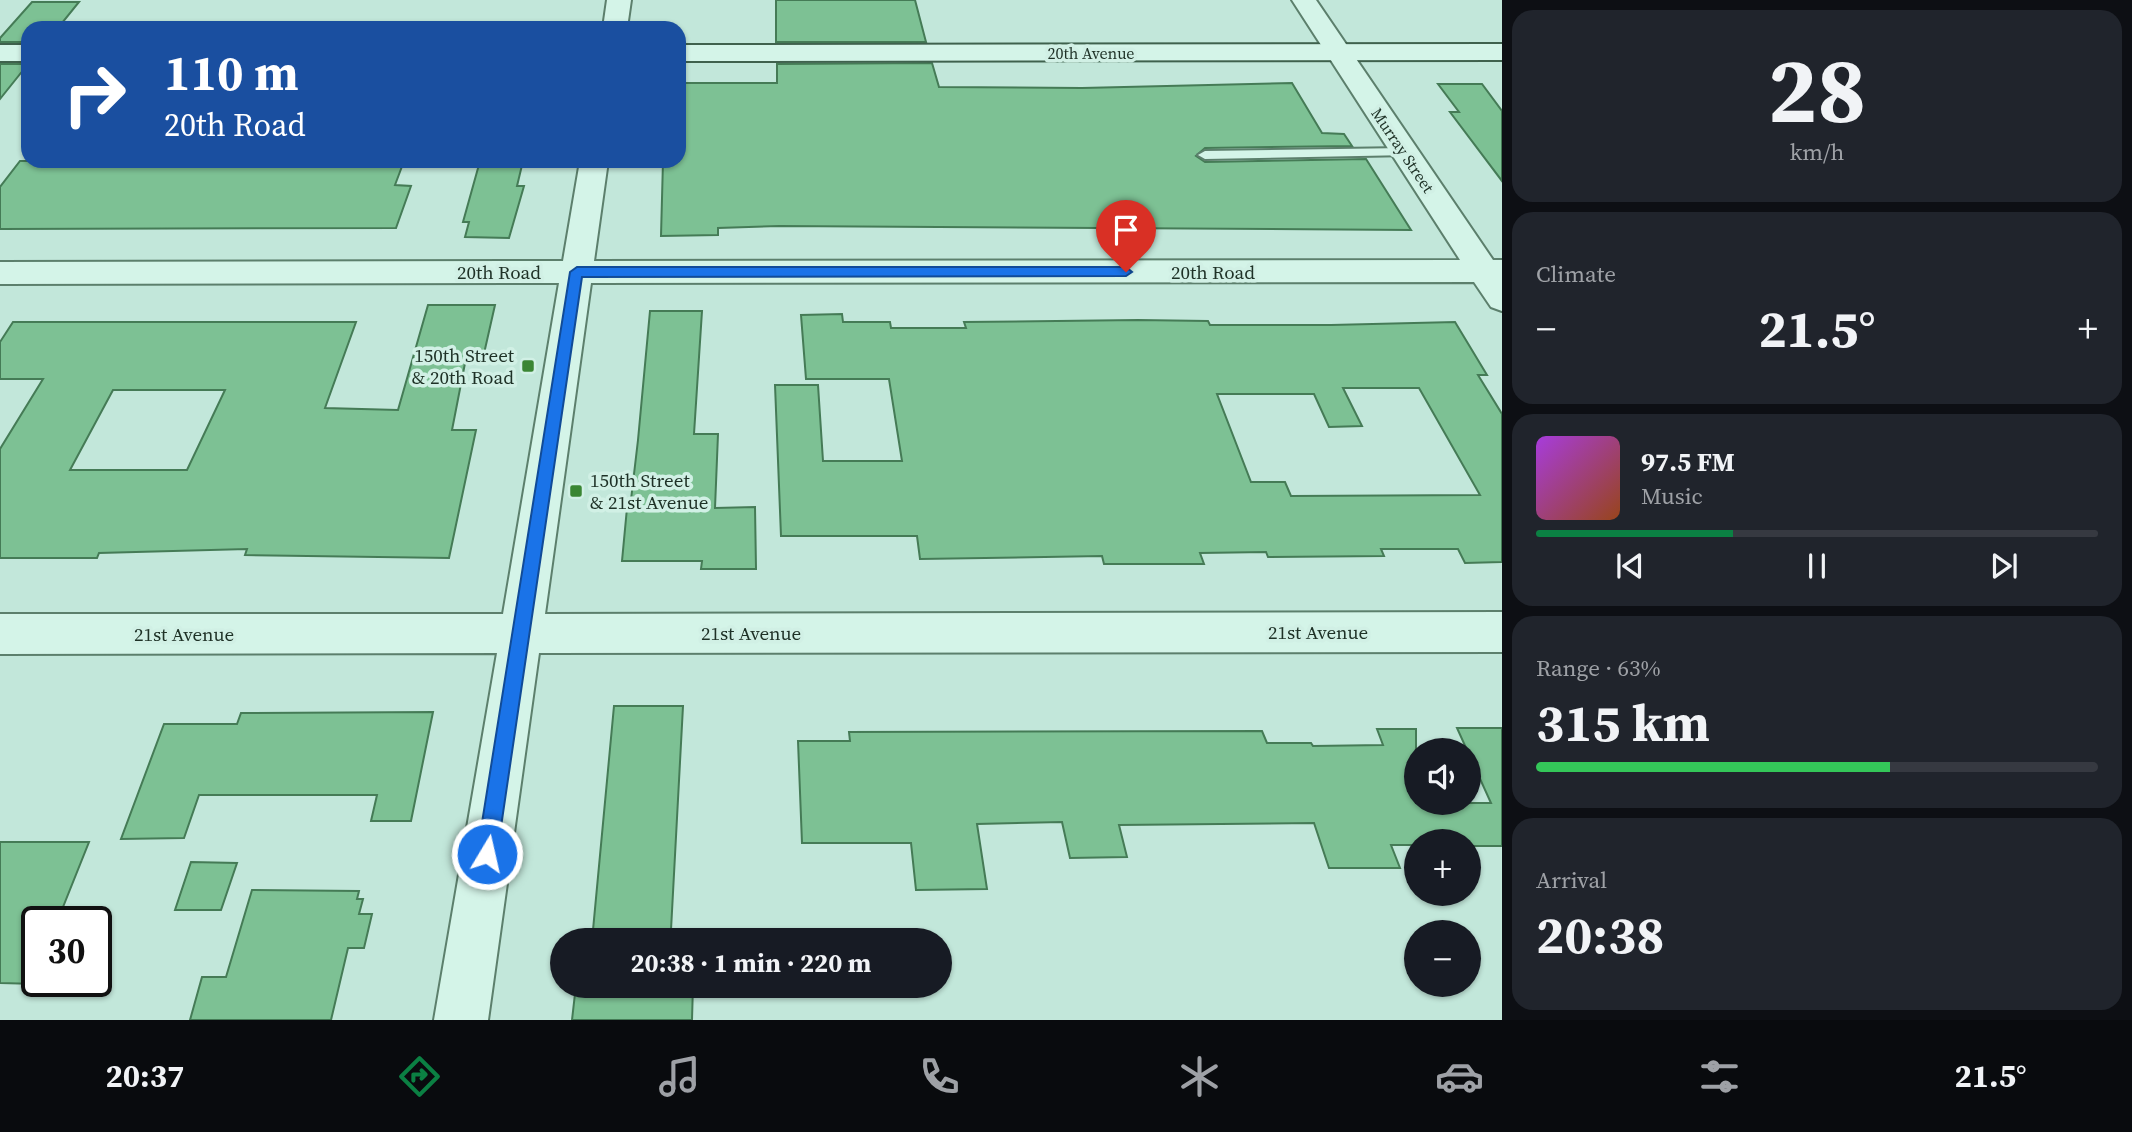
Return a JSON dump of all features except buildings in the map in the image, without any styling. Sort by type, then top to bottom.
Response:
[{"type":"street","points":[[616,21],[619,0]]},
{"type":"street","name":"Murray Street","points":[[1304,0],[1405,152],[1493,271],[1502,299]]},
{"type":"street","name":"20th Avenue","points":[[686,53],[1502,52]]},
{"type":"street","points":[[0,54],[21,53]]},
{"type":"street","points":[[461,1020],[593,168]]},
{"type":"street","name":"20th Road","points":[[0,272],[1493,271]]},
{"type":"street","name":"21st Avenue","points":[[0,634],[1502,632]]},
{"type":"lane","points":[[1205,155],[1405,152]]},
{"type":"place","name":"150th Street & 20th Road","points":[[528,366]]},
{"type":"place","name":"150th Street & 21st Avenue","points":[[576,491]]},
{"type":"route","points":[[487,854],[577,272],[1126,272]]}]
